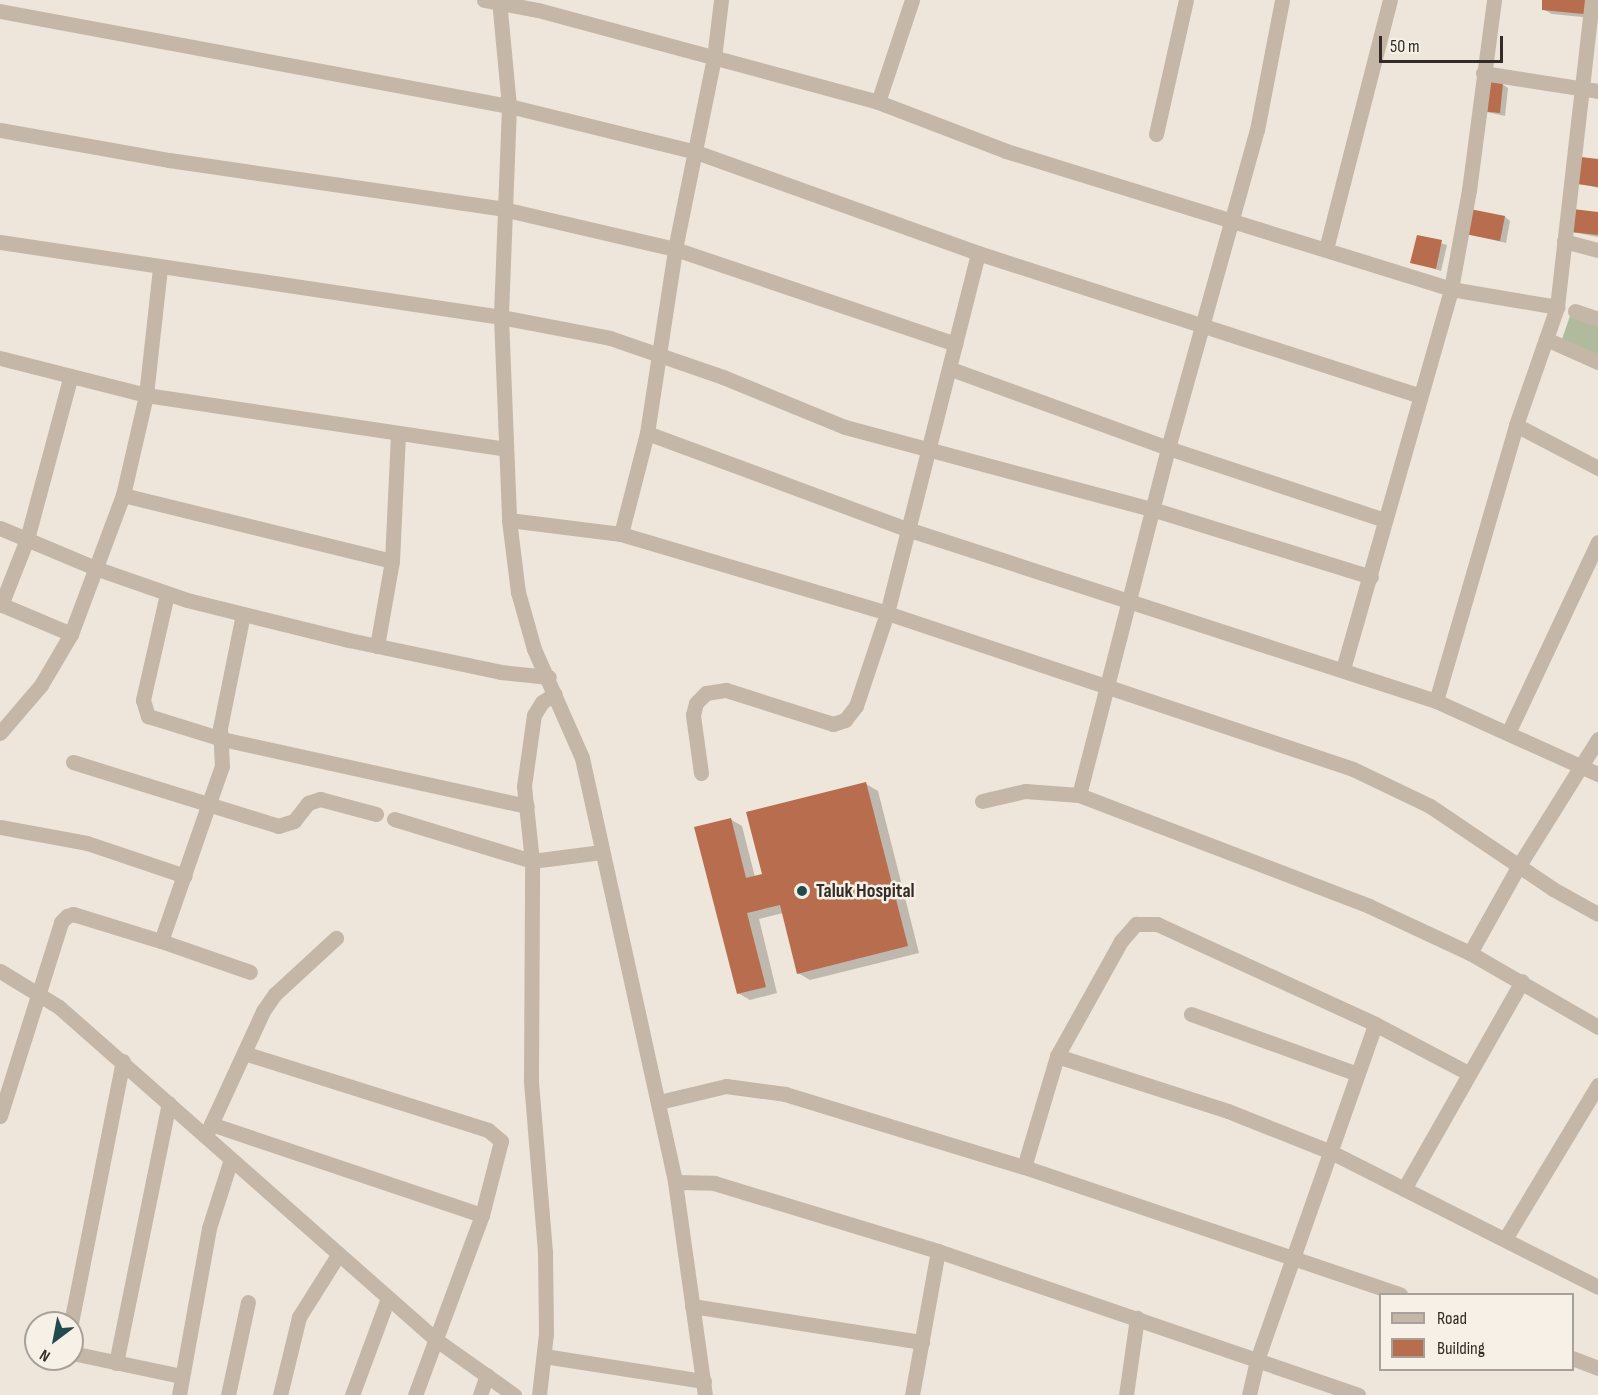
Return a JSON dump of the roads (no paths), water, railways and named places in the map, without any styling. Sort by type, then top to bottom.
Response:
[{"type":"street","points":[[621,534],[647,433],[675,249],[714,58],[721,0]]},
{"type":"street","points":[[878,102],[912,0]]},
{"type":"street","points":[[1156,134],[1186,0]]},
{"type":"street","points":[[1079,795],[1155,510],[1168,448],[1205,324],[1257,130],[1282,0]]},
{"type":"street","points":[[1326,249],[1390,0]]},
{"type":"street","points":[[1343,669],[1371,578],[1384,520],[1418,395],[1451,289],[1469,190],[1494,0]]},
{"type":"street","points":[[1436,701],[1516,425],[1557,307],[1592,0]]},
{"type":"street","points":[[544,1356],[705,1388],[675,1182],[582,758],[549,677],[534,649],[518,592],[509,520],[501,317],[508,106],[494,1],[878,102],[1006,151],[1233,219],[1451,289],[1557,307]]},
{"type":"street","points":[[0,11],[508,106],[696,152],[978,253],[1205,324],[1418,395]]},
{"type":"street","points":[[1483,73],[1598,91]]},
{"type":"street","points":[[0,130],[169,160],[503,208],[675,249],[955,344]]},
{"type":"street","points":[[1564,241],[1598,250]]},
{"type":"street","points":[[0,242],[160,268],[501,317],[609,338],[659,358],[723,377],[845,427],[1155,510],[1371,578]]},
{"type":"street","points":[[701,773],[693,715],[700,696],[726,690],[833,724],[845,720],[856,706],[888,613],[907,529],[951,369],[978,253]]},
{"type":"street","points":[[0,733],[46,678],[71,634],[123,495],[146,395],[160,268]]},
{"type":"street","points":[[1575,311],[1598,319]]},
{"type":"street","points":[[1546,339],[1598,362]]},
{"type":"street","points":[[0,358],[70,378],[146,395],[506,449]]},
{"type":"street","points":[[951,369],[1168,448],[1384,520]]},
{"type":"street","points":[[70,378],[27,539],[0,604],[71,634]]},
{"type":"street","points":[[1516,425],[1598,468]]},
{"type":"street","points":[[377,646],[392,561],[398,432]]},
{"type":"street","points":[[647,433],[907,529],[1436,701],[1598,774]]},
{"type":"street","points":[[123,495],[392,561]]},
{"type":"street","points":[[509,520],[621,534],[888,613],[1389,784],[1430,806],[1518,867],[1598,914]]},
{"type":"street","points":[[0,528],[95,568],[167,594],[377,646],[501,672],[549,677]]},
{"type":"street","points":[[1508,734],[1596,549]]},
{"type":"street","points":[[167,594],[143,707],[153,719],[222,739],[527,806]]},
{"type":"street","points":[[161,940],[222,766],[220,728],[243,614]]},
{"type":"street","points":[[539,1395],[544,1356],[544,1252],[531,1080],[532,861],[524,786],[534,715],[542,702],[555,694]]},
{"type":"street","points":[[1470,953],[1518,867],[1598,739]]},
{"type":"street","points":[[72,762],[278,826],[294,820],[308,803],[320,799],[376,814]]},
{"type":"street","points":[[982,801],[1025,791],[1079,795],[1368,906],[1470,953],[1598,1027]]},
{"type":"street","points":[[394,819],[532,861],[601,852]]},
{"type":"street","points":[[0,826],[87,843],[185,876]]},
{"type":"street","points":[[0,1116],[60,922],[67,916],[73,914],[161,940],[250,972]]},
{"type":"street","points":[[1024,1167],[1057,1056],[1128,931],[1147,922],[1375,1024],[1468,1073]]},
{"type":"street","points":[[208,1130],[275,994],[336,938]]},
{"type":"street","points":[[0,971],[39,993],[123,1061],[170,1103],[208,1130],[231,1159],[338,1255],[435,1339],[514,1395]]},
{"type":"street","points":[[1404,1189],[1522,981]]},
{"type":"street","points":[[1191,1014],[1358,1074]]},
{"type":"street","points":[[1249,1395],[1257,1360],[1295,1259],[1375,1024]]},
{"type":"street","points":[[244,1053],[498,1135],[501,1142],[499,1161],[482,1215],[414,1395]]},
{"type":"street","points":[[1057,1056],[1228,1111],[1331,1152],[1598,1287]]},
{"type":"street","points":[[73,1311],[123,1061]]},
{"type":"street","points":[[1505,1239],[1598,1085]]},
{"type":"street","points":[[658,1102],[726,1086],[785,1094],[1024,1167],[1397,1293]]},
{"type":"street","points":[[116,1363],[170,1103]]},
{"type":"street","points":[[208,1130],[482,1215]]},
{"type":"street","points":[[179,1395],[209,1228],[231,1159]]},
{"type":"street","points":[[675,1182],[714,1184],[938,1251],[1358,1395]]},
{"type":"street","points":[[912,1395],[938,1251]]},
{"type":"street","points":[[280,1395],[299,1317],[338,1255]]},
{"type":"street","points":[[352,1395],[388,1298]]},
{"type":"street","points":[[228,1395],[248,1302]]},
{"type":"street","points":[[692,1306],[922,1342]]},
{"type":"street","points":[[1126,1395],[1137,1318]]},
{"type":"street","points":[[84,1356],[181,1376]]},
{"type":"street","points":[[1574,1359],[1598,1368]]},
{"type":"street","points":[[480,1395],[487,1375]]},
{"type":"place","name":"Taluk Hospital","points":[[802,891]]}]
